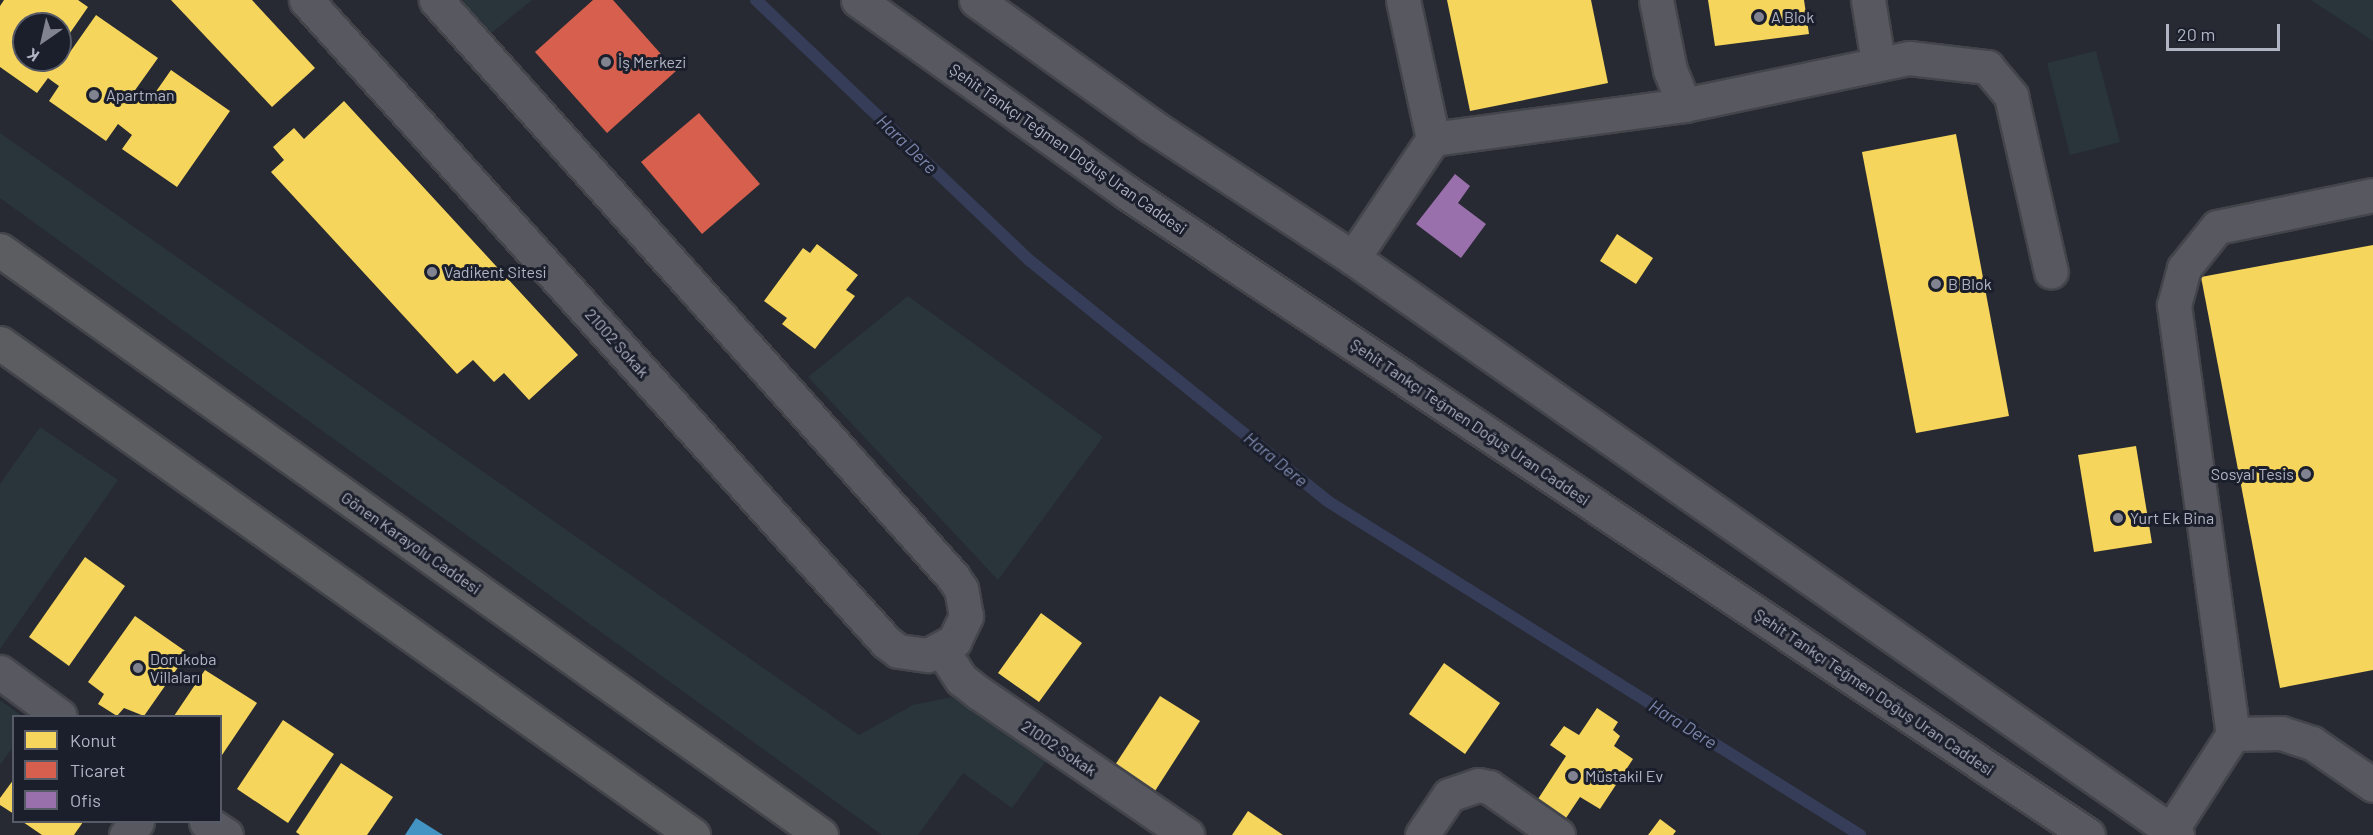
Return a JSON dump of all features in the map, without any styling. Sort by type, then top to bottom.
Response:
[{"type":"highway","name":"Gönen Karayolu Caddesi","points":[[0,250],[821,835]]},
{"type":"highway","points":[[0,343],[693,835]]},
{"type":"street","name":"21002 Sokak","points":[[306,0],[886,642],[913,655],[942,650],[961,678],[979,693],[1187,835]]},
{"type":"street","points":[[436,0],[953,577],[961,589],[966,616],[954,641],[942,650]]},
{"type":"street","name":"Şehit Tankçı Teğmen Doğuş Uran Caddesi","points":[[858,0],[1126,192],[2088,835]]},
{"type":"street","points":[[976,0],[1152,126],[1353,258],[2172,833],[2233,734],[2174,305],[2184,268],[2217,227],[2373,195]]},
{"type":"street","points":[[1353,258],[1433,139],[1403,0]]},
{"type":"street","points":[[1656,0],[1670,70],[1684,105]]},
{"type":"street","points":[[1869,0],[1878,62]]},
{"type":"street","points":[[1433,139],[1684,105],[1878,62],[1909,58],[1987,67],[2011,96],[2051,272]]},
{"type":"street","points":[[0,672],[57,715]]},
{"type":"street","points":[[2233,734],[2281,733],[2312,743],[2373,785]]},
{"type":"street","points":[[1422,835],[1449,795],[1468,786],[1489,787],[1558,835]]},
{"type":"street","points":[[126,835],[135,823]]},
{"type":"street","points":[[208,823],[226,835]]},
{"type":"shaded area","points":[[459,0],[532,0],[489,35]]},
{"type":"shaded area","points":[[2311,0],[2373,0],[2373,41],[2317,4]]},
{"type":"shaded area","points":[[2096,51],[2120,142],[2070,155],[2047,63]]},
{"type":"shaded area","points":[[0,133],[859,735],[913,705],[952,697],[1051,754],[1012,808],[963,773],[918,835],[882,835],[0,198]]},
{"type":"shaded area","points":[[908,296],[1103,437],[998,580],[808,377]]},
{"type":"shaded area","points":[[40,427],[118,480],[0,649],[0,484]]},
{"type":"shaded area","points":[[0,700],[21,715],[12,715],[12,748],[0,765]]},
{"type":"building: Konut","name":"Apartman","points":[[4,0],[78,0],[88,7],[72,30],[72,12],[12,12],[12,72],[72,72],[72,49],[96,15],[158,58],[133,93],[148,103],[171,70],[230,111],[177,187],[122,149],[132,135],[118,124],[106,141],[49,101],[59,86],[48,78],[37,93],[0,67],[0,6]]},
{"type":"building: Konut","points":[[171,0],[252,0],[315,68],[272,107]]},
{"type":"building: Konut","points":[[1447,0],[1591,0],[1608,83],[1470,111]]},
{"type":"building: Konut","name":"A Blok","points":[[1708,0],[1804,0],[1809,34],[1715,46]]},
{"type":"building: Konut","name":"Vadikent Sitesi","points":[[344,101],[578,355],[529,400],[504,373],[494,382],[473,360],[457,374],[271,172],[284,160],[273,147],[294,128],[304,139]]},
{"type":"building: Konut","name":"B Blok","points":[[1956,134],[2009,416],[1916,433],[1862,152]]},
{"type":"building: Konut","points":[[1617,234],[1653,258],[1636,284],[1600,261]]},
{"type":"building: Konut","points":[[817,244],[858,275],[846,290],[855,296],[815,349],[782,324],[787,318],[764,301],[803,248],[810,253]]},
{"type":"building: Konut","name":"Sosyal Tesis","points":[[2373,245],[2373,670],[2280,688],[2201,277]]},
{"type":"building: Konut","name":"Yurt Ek Bina","points":[[2136,446],[2152,543],[2094,552],[2078,455]]},
{"type":"building: Konut","points":[[85,557],[125,586],[69,666],[29,637]]},
{"type":"building: Konut","points":[[1041,613],[1082,643],[1039,702],[998,673]]},
{"type":"building: Konut","name":"Dorukoba Villaları","points":[[135,616],[188,653],[145,715],[124,708],[115,715],[98,704],[104,694],[88,682]]},
{"type":"building: Konut","points":[[1444,663],[1500,703],[1465,754],[1409,714]]},
{"type":"building: Konut","name":"Dorukoba Villaları","points":[[205,670],[257,703],[222,755],[222,715],[175,715]]},
{"type":"building: Konut","points":[[1160,696],[1200,721],[1155,791],[1115,765]]},
{"type":"building: Konut","name":"Müstakil Ev","points":[[1597,708],[1618,722],[1613,730],[1620,736],[1614,746],[1633,759],[1600,809],[1580,797],[1566,818],[1538,799],[1566,756],[1550,745],[1564,726],[1579,735]]},
{"type":"building: Konut","points":[[283,720],[334,754],[288,823],[237,789]]},
{"type":"building: Konut","points":[[341,763],[393,797],[367,835],[300,835],[296,832]]},
{"type":"building: Konut","points":[[12,782],[12,813],[0,805],[0,798]]},
{"type":"building: Konut","points":[[1248,811],[1283,835],[1232,835]]},
{"type":"building: Konut","points":[[1660,819],[1676,831],[1673,835],[1648,835]]},
{"type":"building: Konut","points":[[24,823],[82,823],[74,835],[42,835]]},
{"type":"building: Ticaret","name":"İş Merkezi","points":[[593,0],[613,0],[676,71],[607,133],[535,52]]},
{"type":"building: Ticaret","name":"İş Merkezi","points":[[699,113],[760,184],[702,234],[641,162]]},
{"type":"building: Ofis","points":[[1455,174],[1470,186],[1458,203],[1486,224],[1461,258],[1416,224]]},
{"type":"building: Okul","points":[[416,818],[443,835],[405,835]]},
{"type":"waterway","name":"Hara Dere","points":[[756,0],[1029,260],[1329,502],[1860,835]]},
{"type":"place","name":"A Blok","points":[[1759,17]]},
{"type":"place","name":"İş Merkezi","points":[[606,62]]},
{"type":"place","name":"Apartman","points":[[94,95]]},
{"type":"place","name":"Vadikent Sitesi","points":[[432,272]]},
{"type":"place","name":"B Blok","points":[[1936,284]]},
{"type":"place","name":"Sosyal Tesis","points":[[2306,474]]},
{"type":"place","name":"Yurt Ek Bina","points":[[2118,518]]},
{"type":"place","name":"Dorukoba Villaları","points":[[138,668]]},
{"type":"place","name":"Müstakil Ev","points":[[1573,776]]}]
